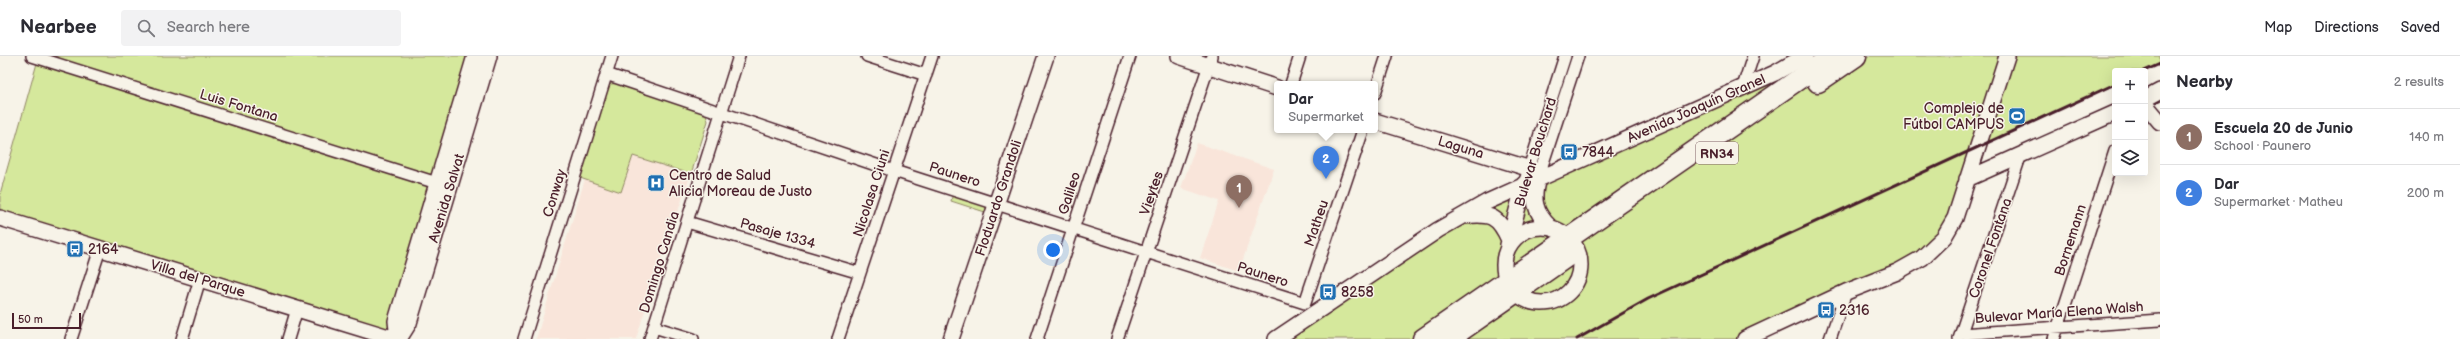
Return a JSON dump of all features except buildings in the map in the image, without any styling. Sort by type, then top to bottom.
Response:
[{"type":"highway","name":"RN34","points":[[1449,339],[1511,287],[1832,56]]},
{"type":"highway","name":"RN34","points":[[1573,243],[1856,56]]},
{"type":"highway","name":"RN34","points":[[1422,339],[1511,287]]},
{"type":"street","name":"Avenida Salvat","points":[[399,339],[396,321],[475,56]]},
{"type":"street","name":"Avenida Salvat","points":[[399,339],[409,323],[489,56]]},
{"type":"street","name":"Conway","points":[[524,339],[612,56]]},
{"type":"street","name":"Domingo Candia","points":[[650,339],[739,56]]},
{"type":"street","points":[[867,56],[926,75]]},
{"type":"street","name":"Nicolasa Ciuni","points":[[838,339],[932,56]]},
{"type":"street","name":"Floduardo Grandoli","points":[[951,339],[1046,56]]},
{"type":"street","name":"Galileo","points":[[1037,339],[1130,56]]},
{"type":"street","points":[[1179,56],[1211,61],[1274,87]]},
{"type":"street","points":[[1292,81],[1300,56]]},
{"type":"street","points":[[1378,84],[1387,56]]},
{"type":"street","name":"Bulevar Bouchard","points":[[1550,227],[1541,218],[1534,200],[1538,173],[1565,56]]},
{"type":"street","name":"Bulevar Bouchard","points":[[1538,173],[1578,56]]},
{"type":"street","points":[[1743,87],[1753,56]]},
{"type":"street","name":"Avenida Joaquín Granel","points":[[1276,339],[1307,310],[1461,216],[1524,184],[1538,173],[1775,73],[1805,56]]},
{"type":"street","points":[[1745,339],[1846,292],[1898,272],[1922,258],[1944,237],[1955,218],[2007,56]]},
{"type":"street","name":"Luis Fontana","points":[[37,57],[437,183]]},
{"type":"street","name":"Vieytes","points":[[1117,339],[1211,61]]},
{"type":"street","name":"Paunero","points":[[606,74],[894,171],[1146,252],[1307,310]]},
{"type":"street","points":[[2148,97],[2160,91]]},
{"type":"street","points":[[2148,108],[2160,122]]},
{"type":"street","points":[[1967,179],[2112,115]]},
{"type":"street","name":"Laguna","points":[[1378,122],[1538,173]]},
{"type":"street","name":"Matheu","points":[[1307,310],[1362,133]]},
{"type":"street","name":"Coronel Fontana","points":[[1960,336],[2020,157]]},
{"type":"street","name":"Bornemann","points":[[2054,339],[2112,160]]},
{"type":"street","name":"Bulevar Bouchard","points":[[1511,287],[1503,266],[1524,184]]},
{"type":"street","points":[[1461,216],[1485,215],[1494,218],[1501,223],[1508,244],[1525,231],[1540,226],[1550,227],[1573,243],[1580,269],[1577,280],[1570,291],[1561,298],[1550,302],[1538,303],[1526,300],[1511,287]]},
{"type":"street","name":"Villa del Parque","points":[[0,218],[395,339]]},
{"type":"street","name":"Pasaje 1334","points":[[687,222],[860,273]]},
{"type":"street","points":[[71,339],[100,249]]},
{"type":"street","points":[[182,339],[200,279]]},
{"type":"street","points":[[1830,339],[1846,292]]},
{"type":"street","points":[[288,339],[297,309]]},
{"type":"street","name":"Bulevar María Elena Walsh","points":[[1960,336],[2160,320]]},
{"type":"street","points":[[654,327],[693,339]]},
{"type":"shaded area","points":[[1197,143],[1274,169],[1239,271],[1200,258],[1219,201],[1181,188]]},
{"type":"shaded area","points":[[633,156],[691,174],[678,211],[676,211],[636,339],[536,339],[585,179],[621,192]]},
{"type":"green space","points":[[39,56],[475,56],[398,339],[0,218],[0,194]]},
{"type":"green space","points":[[1569,56],[1573,56],[1541,152],[1537,151]]},
{"type":"green space","points":[[1805,56],[2160,56],[2160,64],[2148,69],[2148,68],[2112,68],[2112,85],[1978,147],[1955,218],[1922,258],[1745,339],[1276,339],[1438,230]]},
{"type":"green space","points":[[619,83],[705,111],[708,121],[691,174],[633,156],[621,192],[577,177],[606,88],[611,84]]},
{"type":"green space","points":[[953,193],[991,205],[988,213],[951,201]]},
{"type":"railway","points":[[2148,69],[2160,64]]},
{"type":"railway","points":[[1577,339],[1648,299],[2112,85]]},
{"type":"place","name":"Complejo de Fútbol CAMPUS","points":[[2017,116]]},
{"type":"place","name":"7844","points":[[1569,152]]},
{"type":"place","name":"Dar","points":[[1326,179]]},
{"type":"place","name":"Centro de Salud Alicia Moreau de Justo","points":[[656,183]]},
{"type":"place","name":"Escuela 20 de Junio","points":[[1239,208]]},
{"type":"place","name":"2164","points":[[75,249]]},
{"type":"place","name":"8258","points":[[1328,292]]},
{"type":"place","name":"2316","points":[[1826,310]]}]
